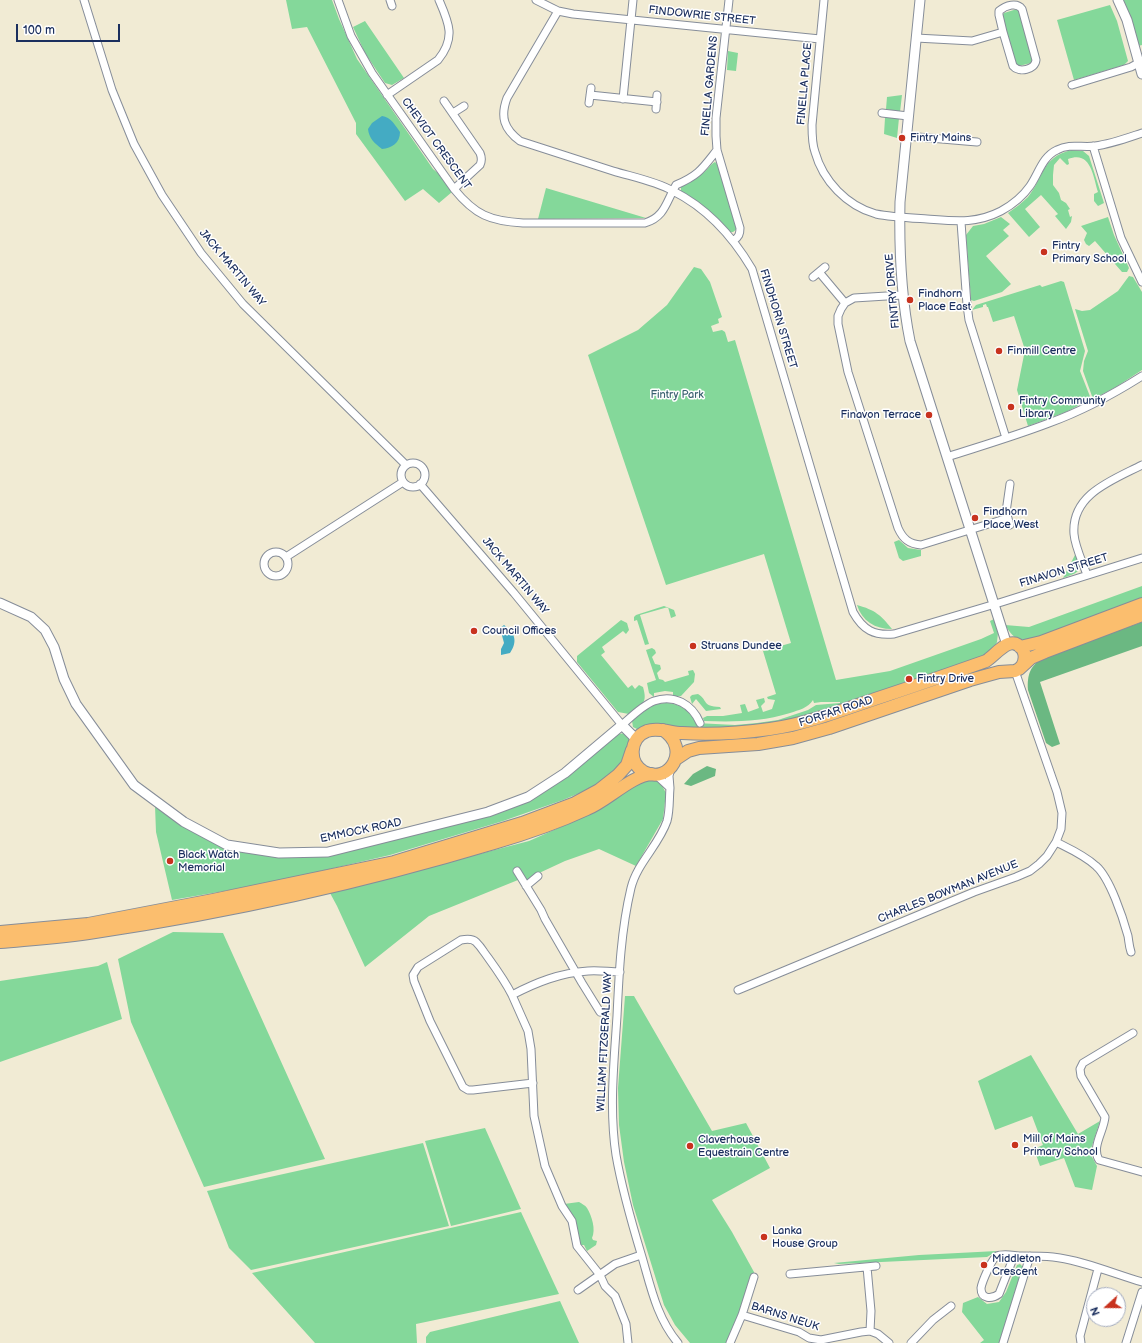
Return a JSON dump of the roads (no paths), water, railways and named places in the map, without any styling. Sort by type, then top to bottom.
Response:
[{"type":"highway","points":[[1020,647],[1041,642],[1142,604]]},
{"type":"highway","name":"FORFAR ROAD","points":[[674,762],[688,751],[699,748],[758,744],[793,738],[829,728],[970,680],[1015,669],[1031,658],[1045,652],[1142,615]]},
{"type":"highway","points":[[1015,644],[1022,650],[1025,657],[1015,669],[1002,668],[998,662],[997,658],[1003,647],[1015,644]]},
{"type":"highway","name":"FORFAR ROAD","points":[[663,730],[682,733],[737,733],[795,725],[826,716],[986,661],[993,657],[1003,647]]},
{"type":"highway","points":[[0,932],[88,924],[213,900],[394,862],[522,823],[575,803],[599,790],[618,775],[627,765],[634,745],[643,732],[648,730],[663,730],[669,734],[677,749],[674,762],[665,772],[645,774],[636,778],[605,800],[588,809],[538,829],[495,843],[330,887],[222,910],[94,932],[0,942]]},
{"type":"highway","points":[[634,745],[635,763],[646,772],[654,774]]},
{"type":"street","name":"JACK MARTIN WAY","points":[[84,0],[112,90],[134,144],[162,195],[201,253],[243,304],[406,465],[414,463],[422,468],[425,475],[420,484],[509,588],[622,725],[634,745]]},
{"type":"street","name":"CHEVIOT CRESCENT","points":[[338,0],[351,36],[361,55],[387,95],[464,202],[485,216],[510,223],[645,223],[653,221],[661,215],[672,190]]},
{"type":"street","points":[[387,95],[438,60],[444,53],[448,42],[449,25],[439,0]]},
{"type":"street","name":"FINDOWRIE STREET","points":[[536,0],[558,11],[572,14],[820,39]]},
{"type":"street","points":[[623,99],[633,0]]},
{"type":"street","name":"FINELLA GARDENS","points":[[729,0],[716,118],[716,136],[717,150],[740,228],[738,237],[733,241]]},
{"type":"street","name":"FINELLA PLACE","points":[[824,0],[812,125],[814,152],[827,178],[838,191],[855,205],[876,214],[961,222],[990,216],[1013,203],[1023,195],[1031,185],[1040,166],[1055,150],[1071,146],[1093,146],[1106,144],[1142,133]]},
{"type":"street","name":"FINTRY DRIVE","points":[[920,0],[906,136],[900,216],[903,294],[906,320],[910,341],[994,605],[1003,647]]},
{"type":"street","points":[[1118,0],[1127,20],[1140,62],[1142,74]]},
{"type":"street","points":[[1015,4],[1019,6],[1022,9],[1036,60],[1036,64],[1033,67],[1016,70],[1013,66],[1003,32],[999,10],[1015,4]]},
{"type":"street","name":"FINDHORN STREET","points":[[558,11],[507,98],[503,107],[503,116],[506,126],[520,141],[672,190],[703,211],[720,226],[733,241],[752,269],[853,612],[858,620],[866,628],[875,633],[884,635],[894,634],[994,605]]},
{"type":"street","points":[[916,38],[972,41],[1003,32]]},
{"type":"street","points":[[1072,85],[1131,67],[1140,62]]},
{"type":"street","points":[[590,95],[657,102]]},
{"type":"street","points":[[444,101],[482,158],[480,165],[454,189]]},
{"type":"street","points":[[453,113],[464,106]]},
{"type":"street","points":[[882,113],[908,116]]},
{"type":"street","points":[[906,136],[978,142]]},
{"type":"street","points":[[1093,146],[1121,238],[1142,282]]},
{"type":"street","name":"FINELLA GARDENS","points":[[672,190],[676,185],[690,179],[702,170],[717,150]]},
{"type":"street","points":[[961,222],[969,320],[1006,438]]},
{"type":"street","points":[[813,277],[822,269],[845,303]]},
{"type":"street","points":[[903,294],[854,298],[845,303],[838,316],[838,324],[848,372],[898,528],[902,536],[913,544],[921,545],[1009,522],[1006,512],[1010,484]]},
{"type":"street","points":[[947,457],[1070,415],[1120,390],[1142,376]]},
{"type":"street","points":[[406,465],[402,470],[401,475],[403,482],[412,487],[420,484]]},
{"type":"street","points":[[1087,575],[1074,535],[1074,522],[1078,510],[1086,498],[1097,489],[1142,465]]},
{"type":"street","points":[[286,557],[403,482]]},
{"type":"street","name":"FINAVON STREET","points":[[994,605],[1142,558]]},
{"type":"street","name":"EMMOCK ROAD","points":[[0,603],[31,617],[45,630],[54,647],[64,679],[76,704],[134,785],[184,822],[228,845],[279,853],[328,852],[488,812],[528,797],[565,774],[649,703],[662,699],[672,699],[682,702],[689,706],[696,714],[700,722]]},
{"type":"street","name":"CHARLES BOWMAN AVENUE","points":[[738,990],[974,892],[1016,877],[1039,864],[1047,856],[1056,842],[1061,829],[1062,813],[1057,792],[1015,669]]},
{"type":"street","name":"WILLIAM FITZGERALD WAY","points":[[674,762],[669,776],[670,808],[666,822],[640,867],[632,885],[626,913],[622,942],[612,1088],[612,1120],[616,1154],[623,1189],[641,1255],[656,1305],[665,1326],[678,1343]]},
{"type":"street","points":[[654,774],[670,788]]},
{"type":"street","points":[[1056,842],[1082,855],[1103,873],[1112,891],[1128,938],[1131,952]]},
{"type":"street","points":[[517,871],[600,1012]]},
{"type":"street","points":[[526,886],[538,876]]},
{"type":"street","points":[[533,1083],[473,1090],[468,1090],[463,1087],[430,1021],[414,981],[413,976],[418,967],[461,940],[472,940],[476,942],[492,962],[505,982],[528,1031],[531,1049],[533,1083],[534,1116],[545,1166],[562,1206],[572,1221],[577,1246],[600,1275],[605,1286],[616,1296],[626,1324],[628,1343]]},
{"type":"street","points":[[512,995],[536,982],[576,972],[620,972]]},
{"type":"street","points":[[1133,1033],[1083,1063],[1080,1069],[1081,1076],[1105,1117],[1096,1150],[1096,1155],[1099,1160],[1142,1172]]},
{"type":"street","points":[[578,1290],[615,1264],[641,1255]]},
{"type":"street","points":[[1014,1256],[999,1294],[994,1298],[986,1297],[982,1293],[981,1287],[992,1260],[997,1256],[1014,1256],[1030,1256],[1053,1257],[1078,1262],[1142,1282]]},
{"type":"street","points":[[1003,1343],[1030,1256]]},
{"type":"street","points":[[790,1274],[876,1266]]},
{"type":"street","points":[[867,1267],[871,1311],[870,1331],[878,1334],[889,1343]]},
{"type":"street","points":[[1080,1343],[1080,1336],[1098,1269]]},
{"type":"street","points":[[730,1343],[742,1315],[754,1277]]},
{"type":"street","points":[[1126,1343],[1142,1292]]},
{"type":"street","points":[[911,1343],[933,1320],[951,1306]]},
{"type":"street","name":"BARNS NEUK","points":[[742,1315],[799,1332],[809,1338],[822,1340],[870,1331]]},
{"type":"water","points":[[382,116],[394,124],[400,132],[400,136],[395,144],[382,149],[372,140],[368,129],[372,123]]},
{"type":"water","points":[[504,625],[511,631],[515,641],[510,653],[501,655],[501,649],[504,643],[500,628]]},
{"type":"place","name":"Fintry Mains","points":[[902,138]]},
{"type":"place","name":"Fintry Primary School","points":[[1044,252]]},
{"type":"place","name":"Findhorn Place East","points":[[910,300]]},
{"type":"place","name":"Finmill Centre","points":[[999,351]]},
{"type":"place","name":"Fintry Community Library","points":[[1011,407]]},
{"type":"place","name":"Finavon Terrace","points":[[929,415]]},
{"type":"place","name":"Findhorn Place West","points":[[975,518]]},
{"type":"place","name":"Council Offices","points":[[474,631]]},
{"type":"place","name":"Struans Dundee","points":[[693,646]]},
{"type":"place","name":"Fintry Drive","points":[[909,679]]},
{"type":"place","name":"Black Watch Memorial","points":[[170,861]]},
{"type":"place","name":"Mill of Mains Primary School","points":[[1015,1145]]},
{"type":"place","name":"Claverhouse Equestrain Centre","points":[[690,1146]]},
{"type":"place","name":"Lanka House Group","points":[[764,1237]]},
{"type":"place","name":"Middleton Crescent","points":[[984,1265]]},
{"type":"park label","name":"Fintry Park","points":[[677,395]]}]
